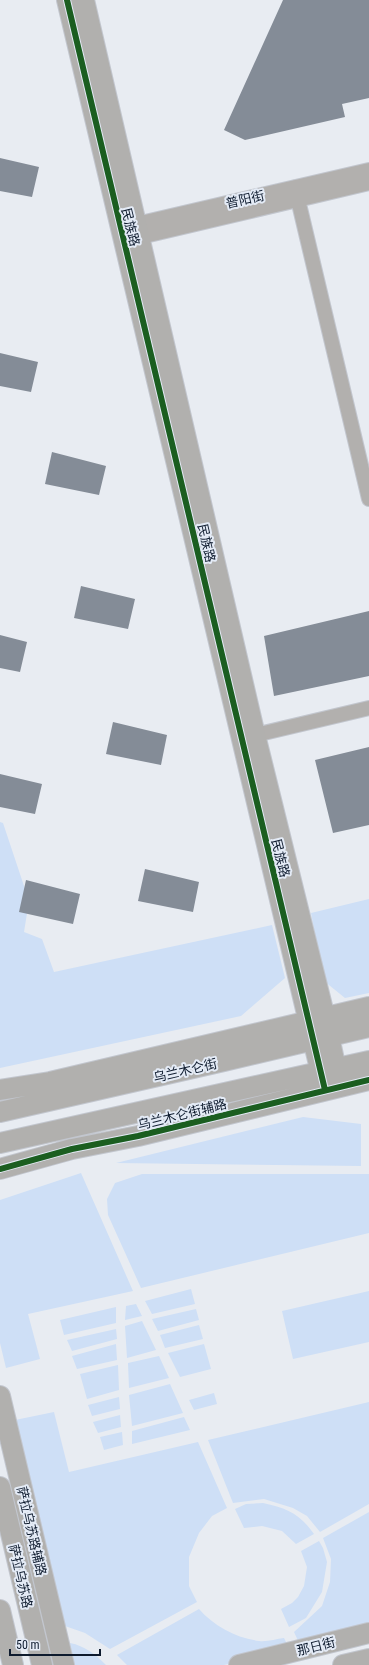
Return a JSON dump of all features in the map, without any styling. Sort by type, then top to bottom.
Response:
[{"type":"street","name":"民族路","points":[[67,0],[130,233],[248,737],[331,1079]]},
{"type":"street","name":"民族路","points":[[84,0],[130,233]]},
{"type":"street","name":"普阳街","points":[[130,233],[297,193],[369,170]]},
{"type":"street","name":"普阳街","points":[[297,193],[369,183]]},
{"type":"street","points":[[297,193],[369,499]]},
{"type":"street","points":[[248,737],[369,708]]},
{"type":"street","points":[[0,1090],[50,1082],[319,1029],[369,1008]]},
{"type":"street","name":"乌兰木仑街","points":[[0,1112],[319,1029],[369,1027]]},
{"type":"street","points":[[0,1143],[331,1079],[369,1061]]},
{"type":"street","name":"乌兰木仑街辅路","points":[[0,1170],[72,1149],[138,1136],[331,1079],[369,1080]]},
{"type":"street","name":"萨拉乌苏路辅路","points":[[0,1396],[64,1665]]},
{"type":"street","name":"萨拉乌苏路","points":[[0,1487],[42,1665]]},
{"type":"street","points":[[0,1610],[13,1665]]},
{"type":"street","name":"那日街","points":[[239,1665],[369,1634]]},
{"type":"street","name":"那日街","points":[[343,1665],[369,1659]]},
{"type":"shaded area","points":[[0,822],[3,823],[29,901],[24,932],[42,939],[54,972],[272,925],[285,978],[241,1016],[0,1068]]},
{"type":"shaded area","points":[[369,899],[369,993],[345,998],[324,981],[311,913]]},
{"type":"shaded area","points":[[303,1117],[361,1124],[361,1166],[116,1163]]},
{"type":"shaded area","points":[[81,1173],[133,1291],[28,1314],[40,1359],[6,1368],[0,1343],[0,1200]]},
{"type":"shaded area","points":[[142,1174],[369,1174],[369,1233],[141,1288],[108,1215],[107,1199],[115,1183]]},
{"type":"shaded area","points":[[191,1289],[195,1304],[152,1314],[145,1301]]},
{"type":"shaded area","points":[[369,1291],[369,1342],[293,1359],[282,1311]]},
{"type":"shaded area","points":[[136,1304],[142,1316],[125,1320],[126,1306]]},
{"type":"shaded area","points":[[116,1307],[116,1323],[64,1335],[60,1320]]},
{"type":"shaded area","points":[[196,1309],[199,1320],[158,1331],[152,1319]]},
{"type":"shaded area","points":[[142,1321],[156,1350],[127,1358],[125,1326]]},
{"type":"shaded area","points":[[199,1325],[203,1339],[165,1348],[160,1335]]},
{"type":"shaded area","points":[[116,1329],[117,1339],[72,1351],[67,1340]]},
{"type":"shaded area","points":[[116,1344],[117,1360],[77,1369],[72,1356]]},
{"type":"shaded area","points":[[204,1344],[211,1369],[180,1377],[168,1353]]},
{"type":"shaded area","points":[[159,1356],[169,1378],[129,1388],[128,1363]]},
{"type":"shaded area","points":[[118,1365],[119,1390],[87,1399],[80,1374]]},
{"type":"shaded area","points":[[170,1384],[183,1413],[132,1426],[129,1395]]},
{"type":"shaded area","points":[[214,1393],[217,1404],[194,1410],[189,1400]]},
{"type":"shaded area","points":[[119,1397],[120,1409],[92,1416],[88,1405]]},
{"type":"shaded area","points":[[369,1402],[369,1504],[320,1532],[307,1516],[293,1508],[264,1499],[233,1503],[208,1440]]},
{"type":"shaded area","points":[[54,1412],[69,1472],[198,1442],[227,1508],[212,1516],[199,1533],[189,1557],[189,1586],[197,1602],[110,1649],[85,1633],[65,1626],[15,1420]]},
{"type":"shaded area","points":[[120,1415],[121,1427],[98,1433],[93,1422]]},
{"type":"shaded area","points":[[184,1417],[190,1430],[132,1444],[132,1431]]},
{"type":"shaded area","points":[[122,1432],[123,1445],[104,1450],[100,1437]]},
{"type":"shaded area","points":[[263,1503],[279,1507],[292,1513],[304,1521],[314,1534],[296,1544],[282,1531],[262,1526],[244,1528],[235,1509],[246,1504]]},
{"type":"shaded area","points":[[369,1512],[369,1630],[301,1647],[294,1632],[322,1606],[330,1582],[331,1559],[323,1538]]},
{"type":"shaded area","points":[[319,1541],[323,1548],[327,1562],[322,1592],[306,1618],[289,1627],[281,1609],[292,1603],[298,1597],[304,1586],[307,1567],[301,1551]]},
{"type":"shaded area","points":[[199,1609],[211,1621],[242,1637],[259,1641],[284,1638],[290,1650],[224,1665],[127,1665],[117,1655]]},
{"type":"shaded area","points":[[70,1643],[90,1651],[106,1665],[75,1665]]},
{"type":"building","points":[[283,0],[369,0],[369,98],[342,104],[345,117],[245,140],[224,130]]},
{"type":"building","points":[[0,158],[39,167],[32,197],[0,191]]},
{"type":"building","points":[[0,353],[38,362],[31,392],[0,386]]},
{"type":"building","points":[[52,452],[106,466],[99,495],[45,484]]},
{"type":"building","points":[[81,586],[135,599],[128,629],[74,618]]},
{"type":"building","points":[[369,611],[369,676],[274,696],[264,636]]},
{"type":"building","points":[[0,635],[27,642],[20,672],[0,668]]},
{"type":"building","points":[[113,722],[167,735],[161,765],[106,754]]},
{"type":"building","points":[[369,747],[369,825],[333,833],[315,760]]},
{"type":"building","points":[[0,774],[42,784],[35,814],[0,807]]},
{"type":"building","points":[[145,869],[199,882],[193,912],[138,901]]},
{"type":"building","points":[[26,880],[80,894],[73,924],[19,912]]},
{"type":"cycle path","points":[[67,0],[325,1090]]},
{"type":"cycle path","points":[[0,1169],[72,1149],[138,1136],[369,1080]]}]
